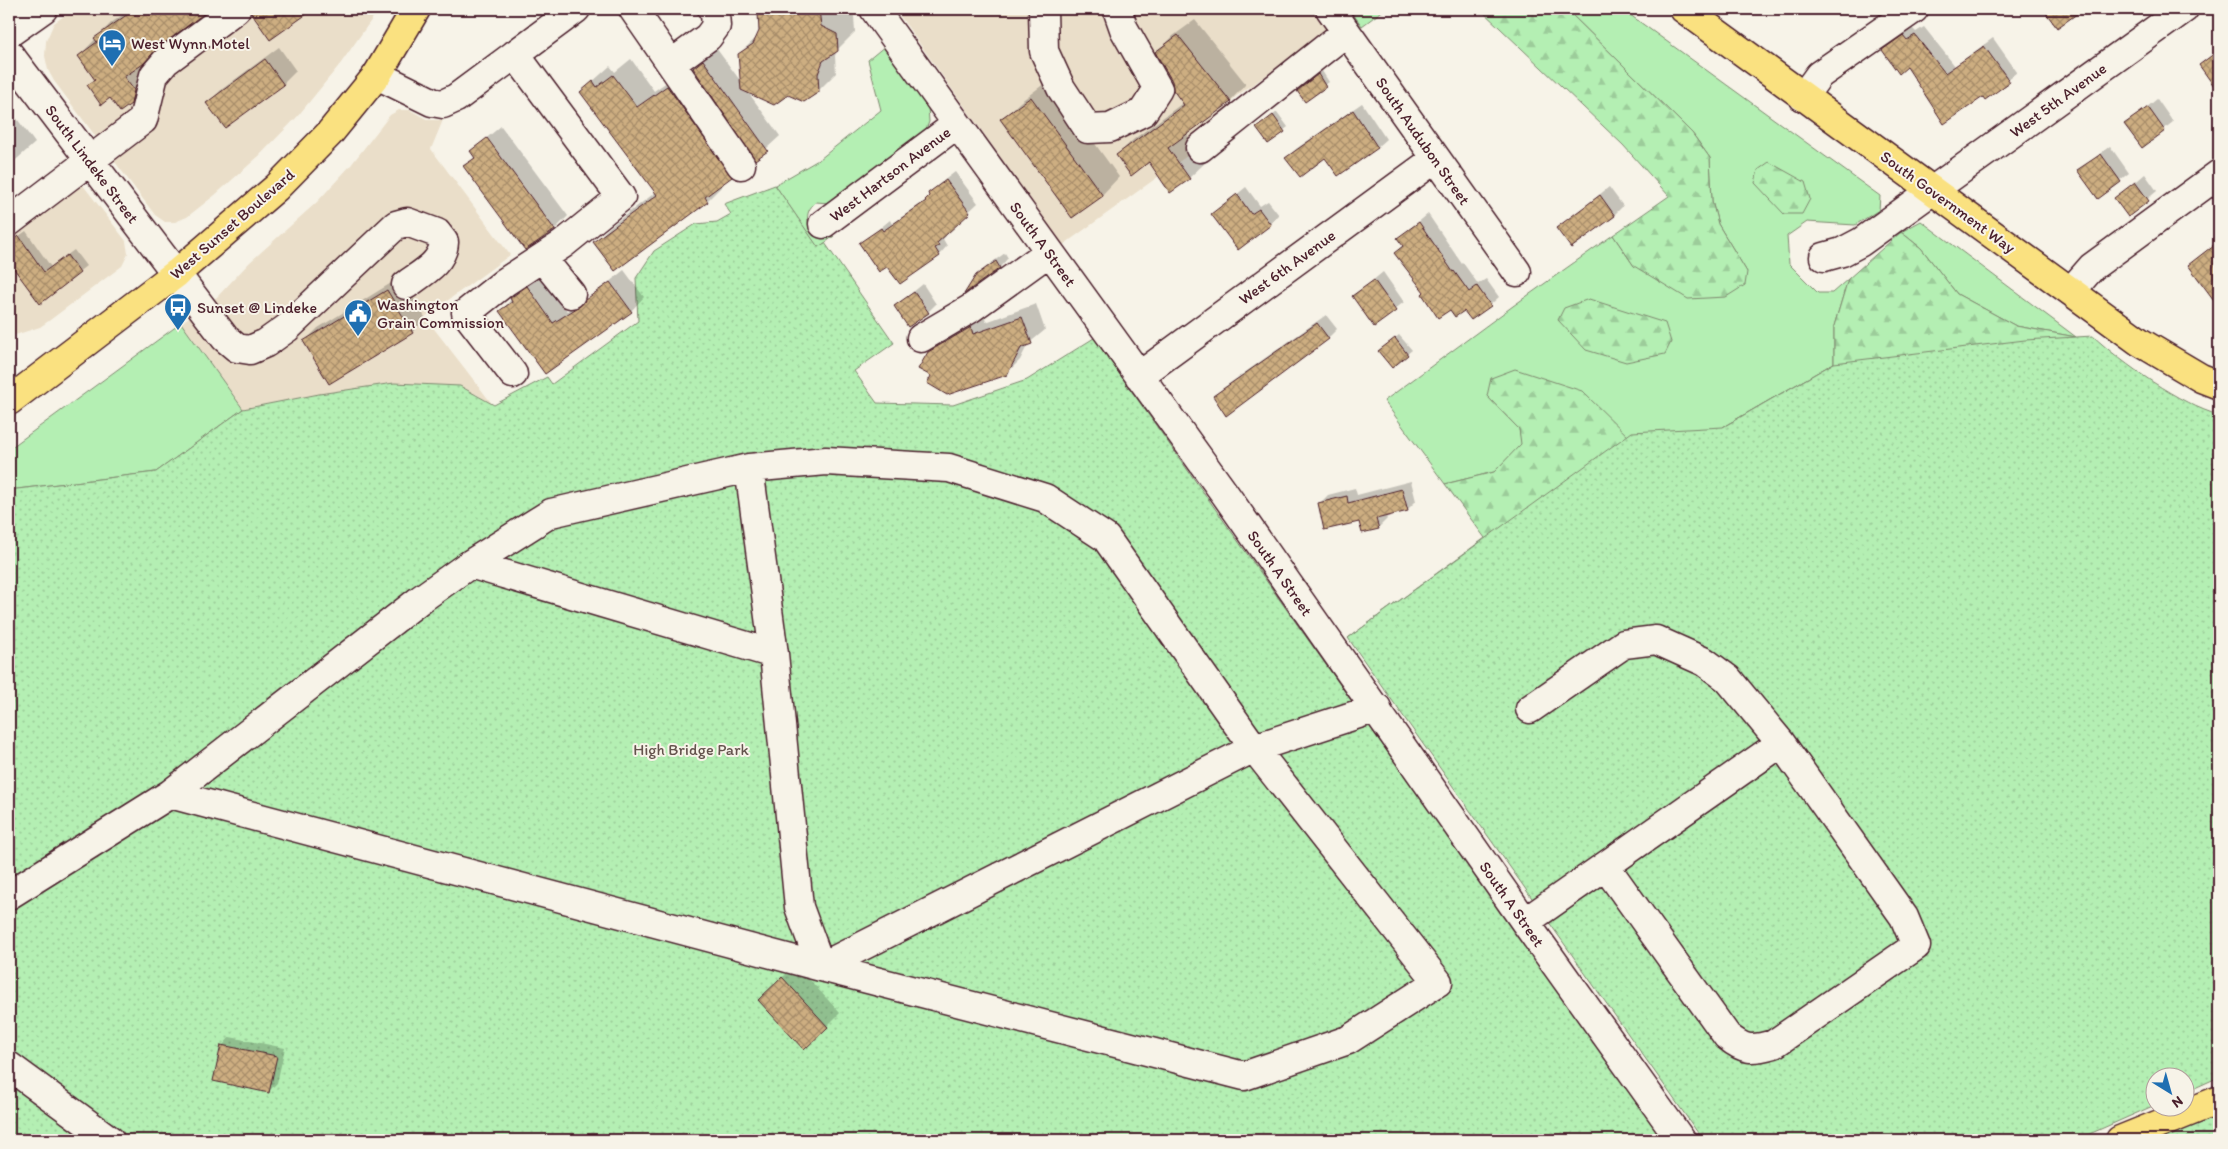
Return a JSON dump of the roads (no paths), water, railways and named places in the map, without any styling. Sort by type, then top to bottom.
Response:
[{"type":"main road","name":"West Sunset Boulevard","points":[[9,401],[177,273],[276,188],[329,134],[377,75],[416,9]]},
{"type":"main road","name":"South Government Way","points":[[1684,9],[2140,342],[2201,378],[2219,385]]},
{"type":"main road","points":[[2120,1140],[2219,1100]]},
{"type":"street","points":[[9,33],[43,9]]},
{"type":"street","points":[[9,222],[143,120],[154,75],[166,61],[236,9]]},
{"type":"street","points":[[377,75],[432,102],[443,104],[456,98],[576,9]]},
{"type":"street","points":[[633,9],[741,166]]},
{"type":"street","points":[[671,64],[708,37],[716,26],[715,14],[712,9]]},
{"type":"street","name":"South A Street","points":[[874,9],[1377,708],[1524,922],[1681,1140]]},
{"type":"street","points":[[1043,9],[1044,51],[1061,88],[1088,129],[1110,128],[1143,112],[1158,89],[1124,29],[1117,9]]},
{"type":"street","name":"South Audubon Street","points":[[1330,9],[1517,272]]},
{"type":"street","points":[[1803,97],[1819,75],[1914,9]]},
{"type":"street","name":"West 5th Avenue","points":[[1824,257],[1842,252],[1861,242],[2184,9]]},
{"type":"street","points":[[1200,148],[1346,32]]},
{"type":"street","name":"South Lindeke Street","points":[[9,54],[225,338],[237,348],[250,350],[266,344],[287,328],[396,226],[407,222],[437,233],[444,242],[444,252],[437,261],[406,285]]},
{"type":"street","points":[[513,374],[466,313],[505,282],[542,258],[621,197],[515,54]]},
{"type":"street","name":"West Hartson Avenue","points":[[823,224],[957,124]]},
{"type":"street","name":"West 6th Avenue","points":[[1139,376],[1435,159]]},
{"type":"street","points":[[2071,291],[2092,267],[2219,174]]},
{"type":"street","points":[[921,338],[970,309],[1050,252]]},
{"type":"street","points":[[542,258],[571,294]]},
{"type":"street","points":[[9,895],[170,794],[420,599],[470,564],[551,513],[749,468],[826,461],[949,468],[1045,498],[1106,538],[1254,748],[1438,982],[1348,1040],[1244,1076],[821,967],[170,794]]},
{"type":"street","points":[[749,468],[774,654],[800,907],[821,967]]},
{"type":"street","points":[[470,564],[774,654]]},
{"type":"street","points":[[1530,709],[1624,644],[1656,640],[1705,662],[1728,680],[1781,744],[1904,917],[1916,946],[1774,1044],[1757,1049],[1741,1047],[1727,1036],[1606,867]]},
{"type":"street","points":[[821,967],[1254,748],[1377,708]]},
{"type":"street","points":[[1524,922],[1781,744]]},
{"type":"street","points":[[9,1066],[110,1140]]},
{"type":"place","name":"West Wynn Motel","points":[[112,67]]},
{"type":"place","name":"Sunset @ Lindeke","points":[[178,331]]},
{"type":"place","name":"Washington Grain Commission","points":[[358,337]]},
{"type":"park label","name":"High Bridge Park","points":[[691,749]]}]
